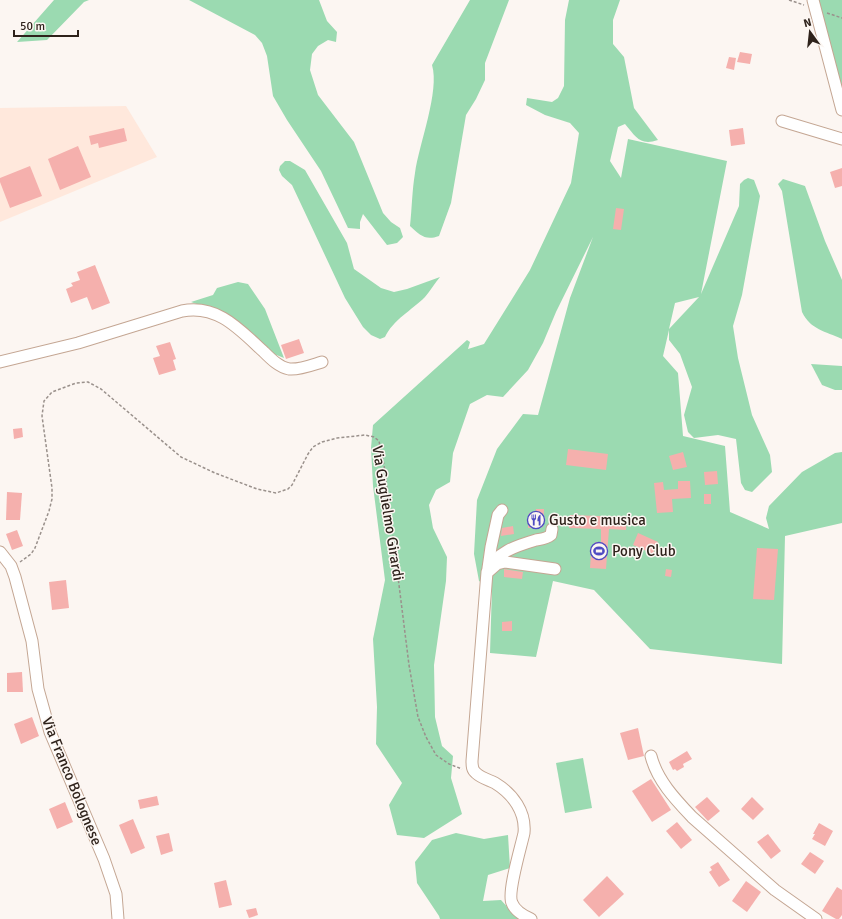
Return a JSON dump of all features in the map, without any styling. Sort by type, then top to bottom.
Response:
[{"type":"street","points":[[813,0],[842,110]]},
{"type":"street","points":[[782,121],[842,139]]},
{"type":"street","points":[[5,361],[78,343],[182,310],[199,309],[211,312],[232,324],[273,361],[282,366],[289,369],[300,368],[322,362]]},
{"type":"street","points":[[5,361],[49,344]]},
{"type":"street","points":[[502,510],[498,515],[487,572],[472,761],[473,770],[477,774],[495,783],[506,791],[516,803],[522,814],[524,833],[510,897],[517,910],[531,919]]},
{"type":"street","points":[[487,572],[494,561],[506,551],[549,537],[552,534],[552,529]]},
{"type":"street","name":"Via Franco Bolognese","points":[[0,552],[11,566],[15,577],[32,641],[38,689],[50,732],[104,859],[116,894],[118,919]]},
{"type":"street","points":[[487,572],[498,564],[505,562],[556,569]]},
{"type":"street","points":[[651,756],[655,769],[660,778],[680,804],[695,820],[775,890],[816,919]]},
{"type":"path","name":"Via Guglielmo Girardi","points":[[11,566],[25,558],[35,548],[49,511],[52,500],[52,488],[42,416],[43,404],[49,394],[67,385],[83,382],[94,385],[101,389],[181,457],[237,482],[257,489],[276,493],[285,490],[292,485],[308,454],[317,444],[344,437],[365,435],[374,437],[379,441],[384,465],[409,665],[418,718],[436,755],[454,767],[473,770]]},
{"type":"shaded area","points":[[126,106],[157,157],[0,222],[0,108]]},
{"type":"green space","points":[[54,0],[89,0],[84,2],[47,40],[17,42]]},
{"type":"green space","points":[[189,0],[319,0],[327,21],[337,32],[336,42],[328,40],[318,46],[312,54],[310,70],[318,95],[354,142],[383,213],[391,222],[400,228],[403,237],[397,243],[387,245],[363,214],[360,222],[360,229],[348,228],[321,171],[273,96],[267,56],[262,43],[255,35]]},
{"type":"green space","points":[[470,0],[509,0],[485,63],[485,80],[466,115],[451,203],[439,236],[430,238],[423,236],[410,226],[413,186],[417,161],[428,118],[433,89],[434,76],[432,65]]},
{"type":"green space","points":[[569,0],[620,0],[613,20],[613,44],[624,57],[634,108],[658,140],[652,142],[643,141],[639,139],[625,124],[618,127],[610,161],[621,178],[628,139],[727,161],[701,294],[739,206],[740,184],[748,178],[754,180],[760,196],[742,295],[733,326],[738,358],[752,415],[770,455],[772,472],[752,492],[745,490],[741,483],[736,439],[718,435],[694,438],[688,432],[684,415],[692,387],[680,354],[669,340],[669,330],[663,356],[678,373],[683,436],[725,446],[730,512],[769,529],[766,518],[769,506],[802,472],[835,453],[842,452],[842,523],[785,536],[782,664],[650,649],[594,590],[553,581],[536,657],[490,653],[492,588],[479,581],[474,554],[477,500],[497,449],[523,414],[538,415],[570,298],[593,237],[556,312],[543,343],[528,370],[503,397],[487,395],[470,404],[453,453],[450,482],[436,490],[429,505],[433,528],[447,557],[446,581],[434,665],[435,717],[442,746],[453,756],[451,778],[462,814],[424,838],[397,835],[389,805],[402,783],[376,744],[377,707],[373,639],[385,580],[373,486],[371,448],[373,425],[467,340],[470,342],[468,349],[484,344],[530,270],[571,183],[579,133],[570,123],[545,115],[526,105],[527,98],[552,102],[558,98],[564,86],[565,20]],"holes":[[[699,297],[669,329],[675,303]]]},
{"type":"green space","points":[[818,0],[842,0],[842,92]]},
{"type":"green space","points":[[285,161],[290,161],[305,170],[347,243],[354,269],[381,288],[394,292],[440,277],[425,297],[393,325],[385,337],[380,339],[371,335],[363,327],[345,298],[292,185],[282,176],[279,170],[280,166]]},
{"type":"green space","points":[[783,179],[805,186],[825,241],[842,280],[842,339],[824,332],[814,326],[802,312],[782,191],[778,184]]},
{"type":"green space","points":[[238,282],[248,284],[265,309],[284,358],[274,354],[222,313],[191,302],[213,295],[217,288]]},
{"type":"green space","points":[[811,364],[842,366],[842,390],[835,390],[822,385]]},
{"type":"green space","points":[[583,758],[592,808],[565,813],[556,763]]},
{"type":"green space","points":[[456,833],[484,839],[508,835],[510,868],[488,875],[483,901],[501,900],[518,919],[440,919],[417,883],[415,862],[432,840]]},
{"type":"building","points":[[740,52],[752,54],[750,64],[737,62]]},
{"type":"building","points":[[729,57],[736,58],[734,70],[726,68]]},
{"type":"building","points":[[124,128],[127,141],[99,148],[98,143],[91,145],[89,136]]},
{"type":"building","points":[[743,128],[745,144],[731,146],[729,130]]},
{"type":"building","points":[[78,146],[91,177],[60,190],[48,159]]},
{"type":"building","points":[[30,166],[42,196],[10,208],[0,182],[0,178]]},
{"type":"building","points":[[842,168],[842,186],[835,188],[830,172]]},
{"type":"building","points":[[616,208],[624,209],[621,230],[613,229]]},
{"type":"building","points":[[95,265],[110,303],[92,310],[87,297],[71,303],[66,289],[73,286],[71,283],[80,280],[77,272]]},
{"type":"building","points":[[299,339],[304,353],[286,359],[281,345]]},
{"type":"building","points":[[170,342],[176,359],[173,360],[176,370],[159,375],[153,358],[160,356],[156,346]]},
{"type":"building","points":[[22,428],[23,437],[14,439],[13,429]]},
{"type":"building","points":[[568,449],[608,454],[606,470],[566,465]]},
{"type":"building","points":[[683,452],[687,467],[673,470],[669,456]]},
{"type":"building","points":[[717,471],[718,484],[705,485],[704,472]]},
{"type":"building","points":[[678,481],[690,481],[691,498],[672,499],[673,512],[657,513],[654,483],[663,482],[664,490],[678,489]]},
{"type":"building","points":[[7,492],[22,493],[20,520],[6,520]]},
{"type":"building","points":[[704,494],[711,494],[711,504],[704,504]]},
{"type":"building","name":"Gusto e musica","points":[[536,509],[544,509],[543,527],[528,528],[529,513],[535,513]]},
{"type":"building","points":[[570,515],[627,517],[626,530],[609,529],[606,569],[590,568],[591,554],[594,554],[595,542],[601,542],[601,529],[569,528]]},
{"type":"building","points":[[513,526],[514,534],[501,536],[502,528]]},
{"type":"building","points":[[17,530],[23,546],[12,550],[6,534]]},
{"type":"building","points":[[638,533],[658,542],[653,554],[633,545]]},
{"type":"building","points":[[757,548],[778,549],[774,600],[753,599]]},
{"type":"building","points":[[504,569],[523,572],[522,579],[504,577]]},
{"type":"building","points":[[666,569],[672,570],[671,577],[665,576]]},
{"type":"building","points":[[66,580],[69,608],[52,610],[49,582]]},
{"type":"building","points":[[512,621],[512,631],[502,631],[502,622]]},
{"type":"building","points":[[22,672],[23,692],[7,692],[7,673]]},
{"type":"building","points":[[32,717],[39,736],[21,744],[14,724]]},
{"type":"building","points":[[638,728],[644,756],[628,760],[620,733]]},
{"type":"building","points":[[687,751],[692,759],[683,764],[684,767],[677,771],[675,769],[673,770],[669,762]]},
{"type":"building","points":[[651,779],[671,810],[652,822],[632,791]]},
{"type":"building","points":[[157,796],[159,805],[140,809],[138,800]]},
{"type":"building","points":[[707,797],[720,811],[708,821],[695,807]]},
{"type":"building","points":[[752,797],[764,809],[753,820],[741,809]]},
{"type":"building","points":[[65,802],[73,822],[57,829],[49,809]]},
{"type":"building","points":[[133,819],[145,848],[131,854],[119,825]]},
{"type":"building","points":[[677,822],[692,840],[681,849],[666,831]]},
{"type":"building","points":[[819,823],[833,831],[825,846],[812,839]]},
{"type":"building","points":[[169,833],[173,851],[161,855],[156,836]]},
{"type":"building","points":[[768,834],[781,851],[771,859],[757,842]]},
{"type":"building","points":[[810,852],[824,861],[815,874],[801,864]]},
{"type":"building","points":[[718,862],[730,880],[719,887],[709,872],[712,870],[710,867]]},
{"type":"building","points":[[607,876],[624,894],[599,917],[583,900]]},
{"type":"building","points":[[226,880],[232,905],[219,908],[214,883]]},
{"type":"building","points":[[746,881],[761,892],[747,912],[732,901]]},
{"type":"building","points":[[837,887],[842,890],[842,915],[839,919],[836,919],[822,911]]},
{"type":"building","points":[[256,908],[258,915],[249,918],[246,910]]},
{"type":"place","name":"Gusto e musica","points":[[536,520]]},
{"type":"place","name":"Pony Club","points":[[599,551]]}]
